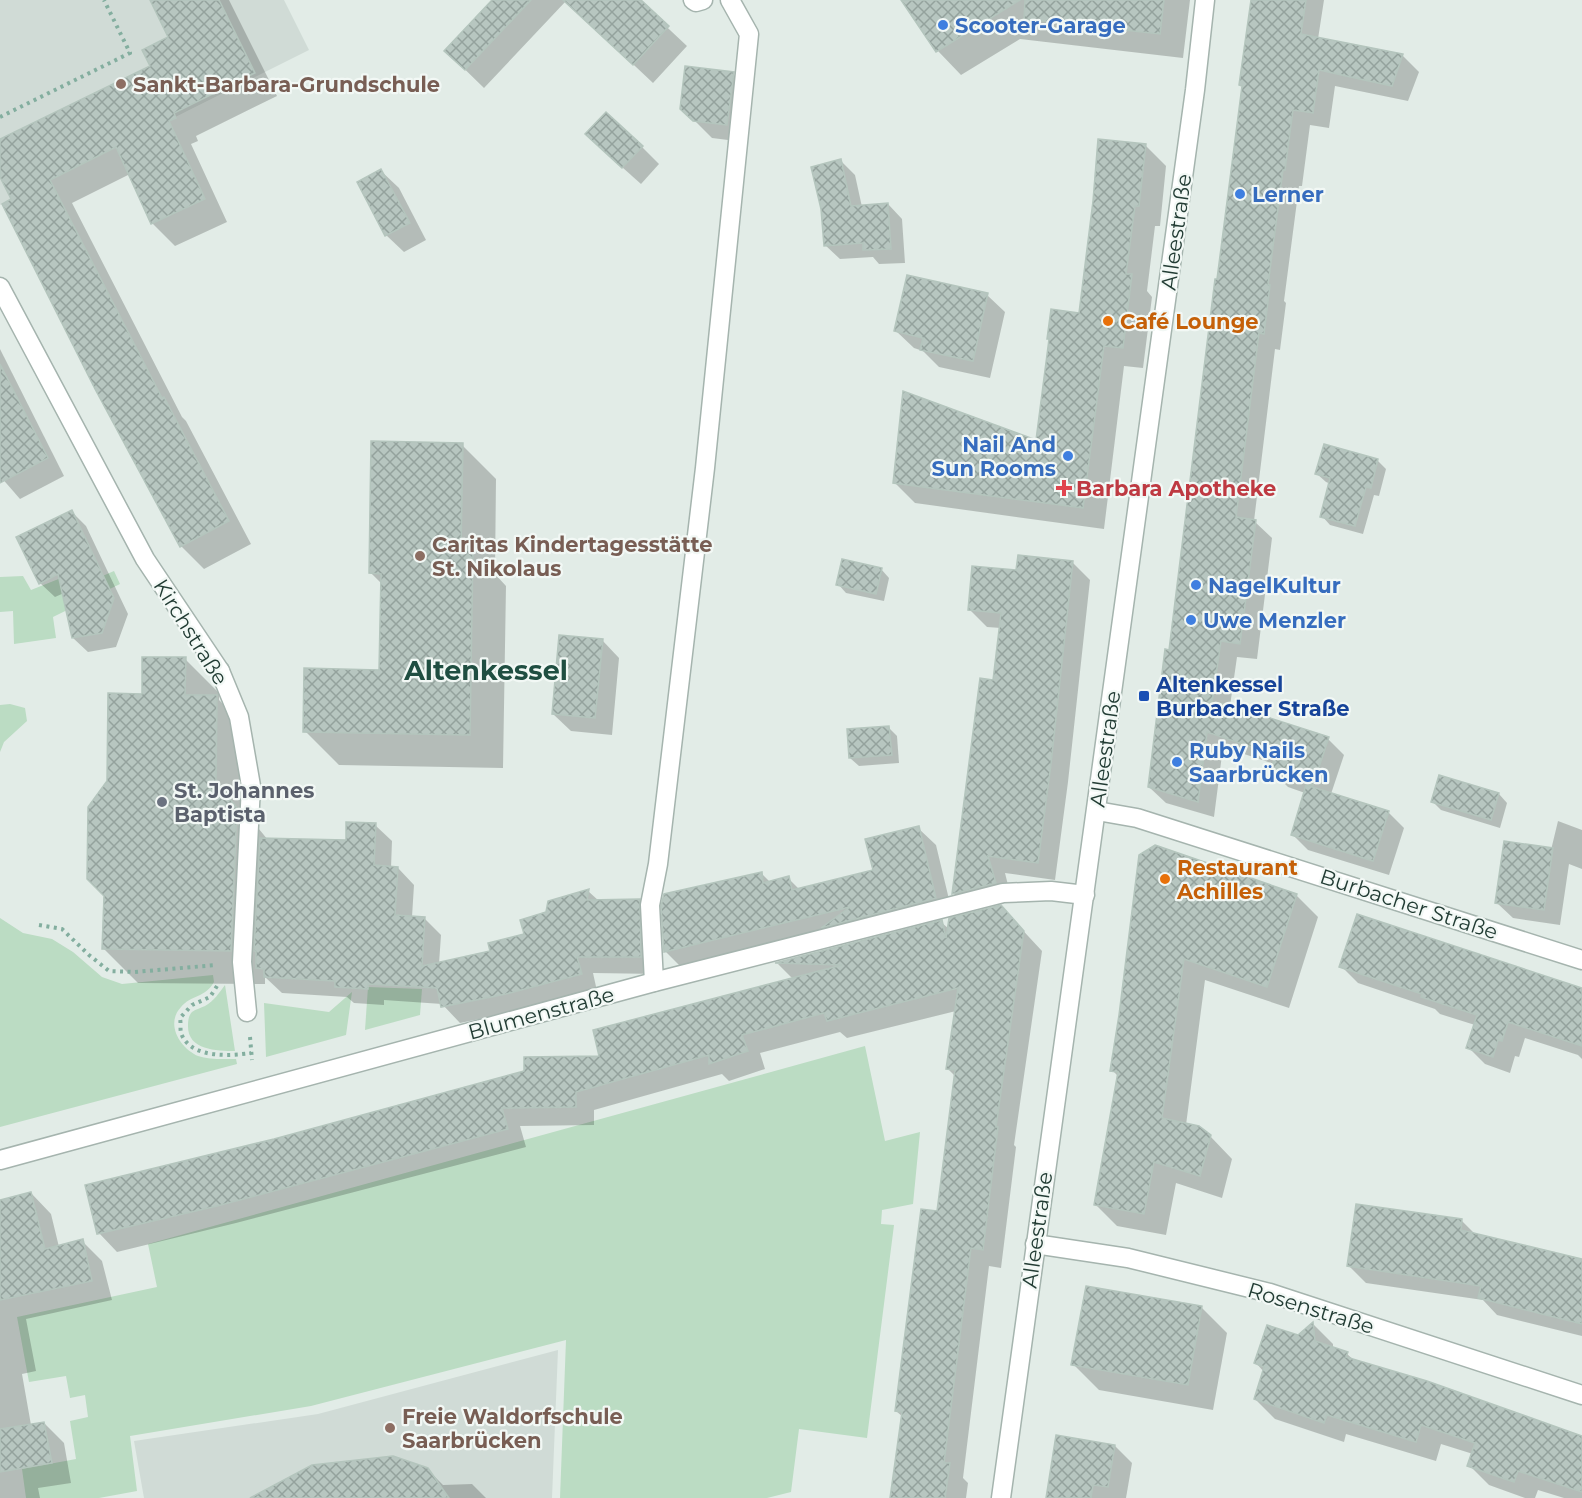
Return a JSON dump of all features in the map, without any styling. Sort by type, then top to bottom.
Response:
[{"type":"street","points":[[693,0],[703,0]]},
{"type":"street","points":[[654,982],[650,905],[658,864],[705,468],[749,34],[730,0]]},
{"type":"street","name":"Alleestraße","points":[[1001,1498],[1097,811],[1195,90],[1205,0]]},
{"type":"street","name":"Kirchstraße","points":[[0,287],[145,559],[220,671],[239,717],[251,786],[247,906],[242,962],[248,1012]]},
{"type":"street","name":"Burbacher Straße","points":[[1097,811],[1137,818],[1582,960]]},
{"type":"street","name":"Blumenstraße","points":[[0,1160],[654,982],[1003,893],[1052,891],[1085,895]]},
{"type":"street","name":"Rosenstraße","points":[[1035,1244],[1128,1258],[1270,1293],[1582,1395]]},
{"type":"path","points":[[0,117],[130,53],[104,0]]},
{"type":"path","points":[[39,925],[62,929],[109,971],[134,972],[224,964]]},
{"type":"path","points":[[217,965],[218,975]]},
{"type":"path","points":[[219,984],[210,997],[192,1005],[180,1018],[181,1033],[190,1046],[210,1054],[251,1053]]},
{"type":"shaded area","name":"Sankt-Barbara-Grundschule","points":[[0,0],[284,0],[309,50],[0,205]]},
{"type":"shaded area","name":"Freie Waldorfschule Saarbrücken","points":[[558,1350],[552,1498],[144,1498],[134,1441],[318,1414]]},
{"type":"green space","points":[[114,571],[120,584],[53,617],[56,638],[14,644],[13,611],[0,612],[0,577],[23,576],[31,590],[61,578],[68,591]]},
{"type":"green space","points":[[10,704],[25,708],[27,721],[4,742],[0,752],[0,705]]},
{"type":"green space","points":[[0,918],[23,933],[52,939],[73,952],[102,977],[122,984],[213,975],[214,982],[206,991],[181,1007],[174,1021],[175,1028],[180,1041],[191,1052],[207,1058],[236,1059],[237,1064],[0,1127]]},
{"type":"green space","points":[[225,985],[235,1051],[204,1047],[192,1040],[189,1033],[188,1021],[191,1013],[211,1002]]},
{"type":"green space","points":[[368,987],[422,989],[420,1015],[365,1030]]},
{"type":"green space","points":[[352,992],[346,1035],[266,1057],[264,1003],[329,1012]]},
{"type":"green space","points":[[865,1046],[885,1141],[920,1132],[913,1204],[882,1210],[881,1224],[894,1225],[867,1438],[799,1429],[791,1492],[767,1498],[560,1498],[566,1340],[311,1406],[130,1436],[137,1491],[99,1498],[26,1498],[22,1469],[76,1459],[70,1421],[88,1417],[85,1395],[70,1398],[66,1376],[29,1382],[17,1317],[157,1287],[148,1244]]},
{"type":"building","points":[[150,0],[219,0],[255,73],[174,113],[176,118],[169,121],[205,199],[151,224],[116,147],[50,180],[162,398],[164,397],[229,521],[180,547],[95,389],[2,204],[11,199],[0,177],[0,139],[150,66],[142,50],[168,37]]},
{"type":"building","points":[[492,0],[531,0],[465,70],[444,51]]},
{"type":"building","points":[[563,0],[641,0],[669,26],[633,65]]},
{"type":"building","points":[[901,0],[1020,0],[936,52]]},
{"type":"building","points":[[1025,0],[1164,0],[1160,34],[1024,19]]},
{"type":"building","points":[[1251,0],[1306,0],[1301,34],[1403,54],[1392,86],[1319,70],[1313,113],[1293,110],[1268,285],[1270,285],[1264,334],[1259,333],[1236,517],[1256,520],[1240,644],[1221,641],[1212,702],[1230,705],[1329,737],[1313,785],[1270,771],[1276,755],[1207,732],[1198,802],[1148,787],[1165,649],[1169,650],[1215,279],[1217,279],[1242,86],[1239,85]]},
{"type":"building","points":[[685,66],[734,72],[727,125],[693,121],[680,109]]},
{"type":"building","points":[[606,112],[643,146],[622,168],[585,134]]},
{"type":"building","points":[[1098,139],[1146,144],[1139,206],[1135,206],[1126,274],[1132,274],[1123,348],[1104,346],[1083,508],[893,483],[903,391],[1036,440],[1051,309],[1079,313]]},
{"type":"building","points":[[841,159],[851,206],[888,203],[891,249],[863,250],[863,243],[824,246],[821,209],[811,167]]},
{"type":"building","points":[[381,169],[410,223],[385,236],[357,182]]},
{"type":"building","points":[[907,275],[988,293],[973,361],[920,350],[923,338],[894,331]]},
{"type":"building","points":[[0,364],[48,458],[0,483]]},
{"type":"building","points":[[371,441],[463,443],[461,550],[473,550],[470,735],[303,732],[304,668],[379,670],[381,574],[369,573]]},
{"type":"building","points":[[1324,444],[1378,459],[1371,488],[1366,487],[1355,526],[1320,517],[1330,478],[1315,474]]},
{"type":"building","points":[[72,510],[114,598],[102,633],[72,638],[58,574],[39,584],[16,537]]},
{"type":"building","points":[[1018,555],[1073,561],[1038,863],[988,856],[996,883],[952,894],[980,678],[993,680],[1001,613],[968,610],[972,566],[1016,570]]},
{"type":"building","points":[[842,559],[882,568],[876,594],[836,585]]},
{"type":"building","points":[[559,635],[603,639],[595,718],[552,714]]},
{"type":"building","name":"St. Johannes Baptista","points":[[142,657],[186,657],[185,695],[217,695],[216,781],[237,808],[231,951],[102,949],[104,896],[87,879],[88,807],[107,781],[108,693],[142,694]]},
{"type":"building","points":[[889,726],[892,755],[849,758],[847,729]]},
{"type":"building","points":[[1439,775],[1499,793],[1491,820],[1431,802]]},
{"type":"building","points":[[1306,785],[1389,811],[1373,861],[1291,835]]},
{"type":"building","points":[[346,822],[376,823],[374,865],[398,867],[395,915],[425,917],[422,966],[490,951],[488,943],[524,934],[520,920],[546,912],[548,901],[589,889],[587,900],[640,899],[641,957],[577,957],[582,974],[506,994],[441,1007],[437,988],[368,984],[368,989],[335,987],[335,981],[264,977],[264,969],[256,968],[256,951],[254,951],[260,838],[346,840]]},
{"type":"building","points":[[919,826],[936,898],[821,928],[850,907],[664,952],[661,906],[664,894],[762,872],[763,883],[789,876],[792,890],[873,870],[865,839]]},
{"type":"building","points":[[1504,841],[1553,848],[1544,910],[1495,903]]},
{"type":"building","points":[[1155,845],[1297,894],[1267,987],[1184,959],[1162,1118],[1199,1126],[1211,1135],[1200,1176],[1154,1162],[1144,1214],[1094,1205],[1118,1072],[1110,1071],[1139,855]]},
{"type":"building","points":[[1001,905],[1024,931],[996,1127],[998,1127],[983,1250],[971,1248],[944,1463],[950,1463],[945,1498],[890,1498],[902,1412],[895,1411],[921,1209],[937,1211],[955,1070],[946,1069],[958,988],[827,1021],[824,1013],[742,1035],[748,1051],[709,1064],[709,1055],[576,1092],[576,1107],[502,1108],[508,1129],[217,1206],[97,1234],[85,1185],[274,1139],[524,1071],[524,1057],[599,1056],[593,1030],[842,965],[775,963],[942,920],[946,938],[949,918]]},
{"type":"building","points":[[1357,914],[1582,988],[1582,1046],[1508,1022],[1502,1041],[1498,1040],[1493,1057],[1466,1048],[1477,1015],[1339,967]]},
{"type":"building","points":[[31,1192],[45,1249],[83,1239],[92,1281],[0,1300],[0,1200]]},
{"type":"building","points":[[1356,1204],[1462,1219],[1461,1230],[1582,1259],[1582,1324],[1478,1298],[1481,1286],[1347,1266]]},
{"type":"building","points":[[1086,1286],[1202,1306],[1188,1385],[1071,1365]]},
{"type":"building","points":[[1313,1322],[1315,1341],[1348,1352],[1346,1357],[1427,1381],[1582,1436],[1582,1492],[1518,1471],[1514,1482],[1467,1466],[1475,1443],[1421,1425],[1416,1442],[1327,1415],[1324,1423],[1254,1399],[1264,1367],[1254,1363],[1267,1325],[1298,1335]]},
{"type":"building","points":[[44,1422],[52,1463],[0,1472],[0,1429]]},
{"type":"building","points":[[1056,1435],[1115,1445],[1108,1487],[1093,1485],[1091,1498],[1046,1498]]},
{"type":"building","points":[[393,1456],[428,1468],[449,1498],[250,1498],[312,1465]]},
{"type":"place","name":"Scooter-Garage","points":[[943,25]]},
{"type":"place","name":"Sankt-Barbara-Grundschule","points":[[121,84]]},
{"type":"place","name":"Lerner","points":[[1240,194]]},
{"type":"place","name":"Café Lounge","points":[[1108,321]]},
{"type":"place","name":"Nail And Sun Rooms","points":[[1068,456]]},
{"type":"place","name":"Barbara Apotheke","points":[[1064,488]]},
{"type":"place","name":"Caritas Kindertagesstätte St. Nikolaus","points":[[420,556]]},
{"type":"place","name":"NagelKultur","points":[[1196,585]]},
{"type":"place","name":"Uwe Menzler","points":[[1191,620]]},
{"type":"place","name":"Altenkessel Burbacher Straße","points":[[1144,696]]},
{"type":"place","name":"Ruby Nails Saarbrücken","points":[[1177,762]]},
{"type":"place","name":"St. Johannes Baptista","points":[[162,802]]},
{"type":"place","name":"Restaurant Achilles","points":[[1165,879]]},
{"type":"place","name":"Freie Waldorfschule Saarbrücken","points":[[390,1428]]},
{"type":"district","name":"Altenkessel","points":[[486,670]]}]
